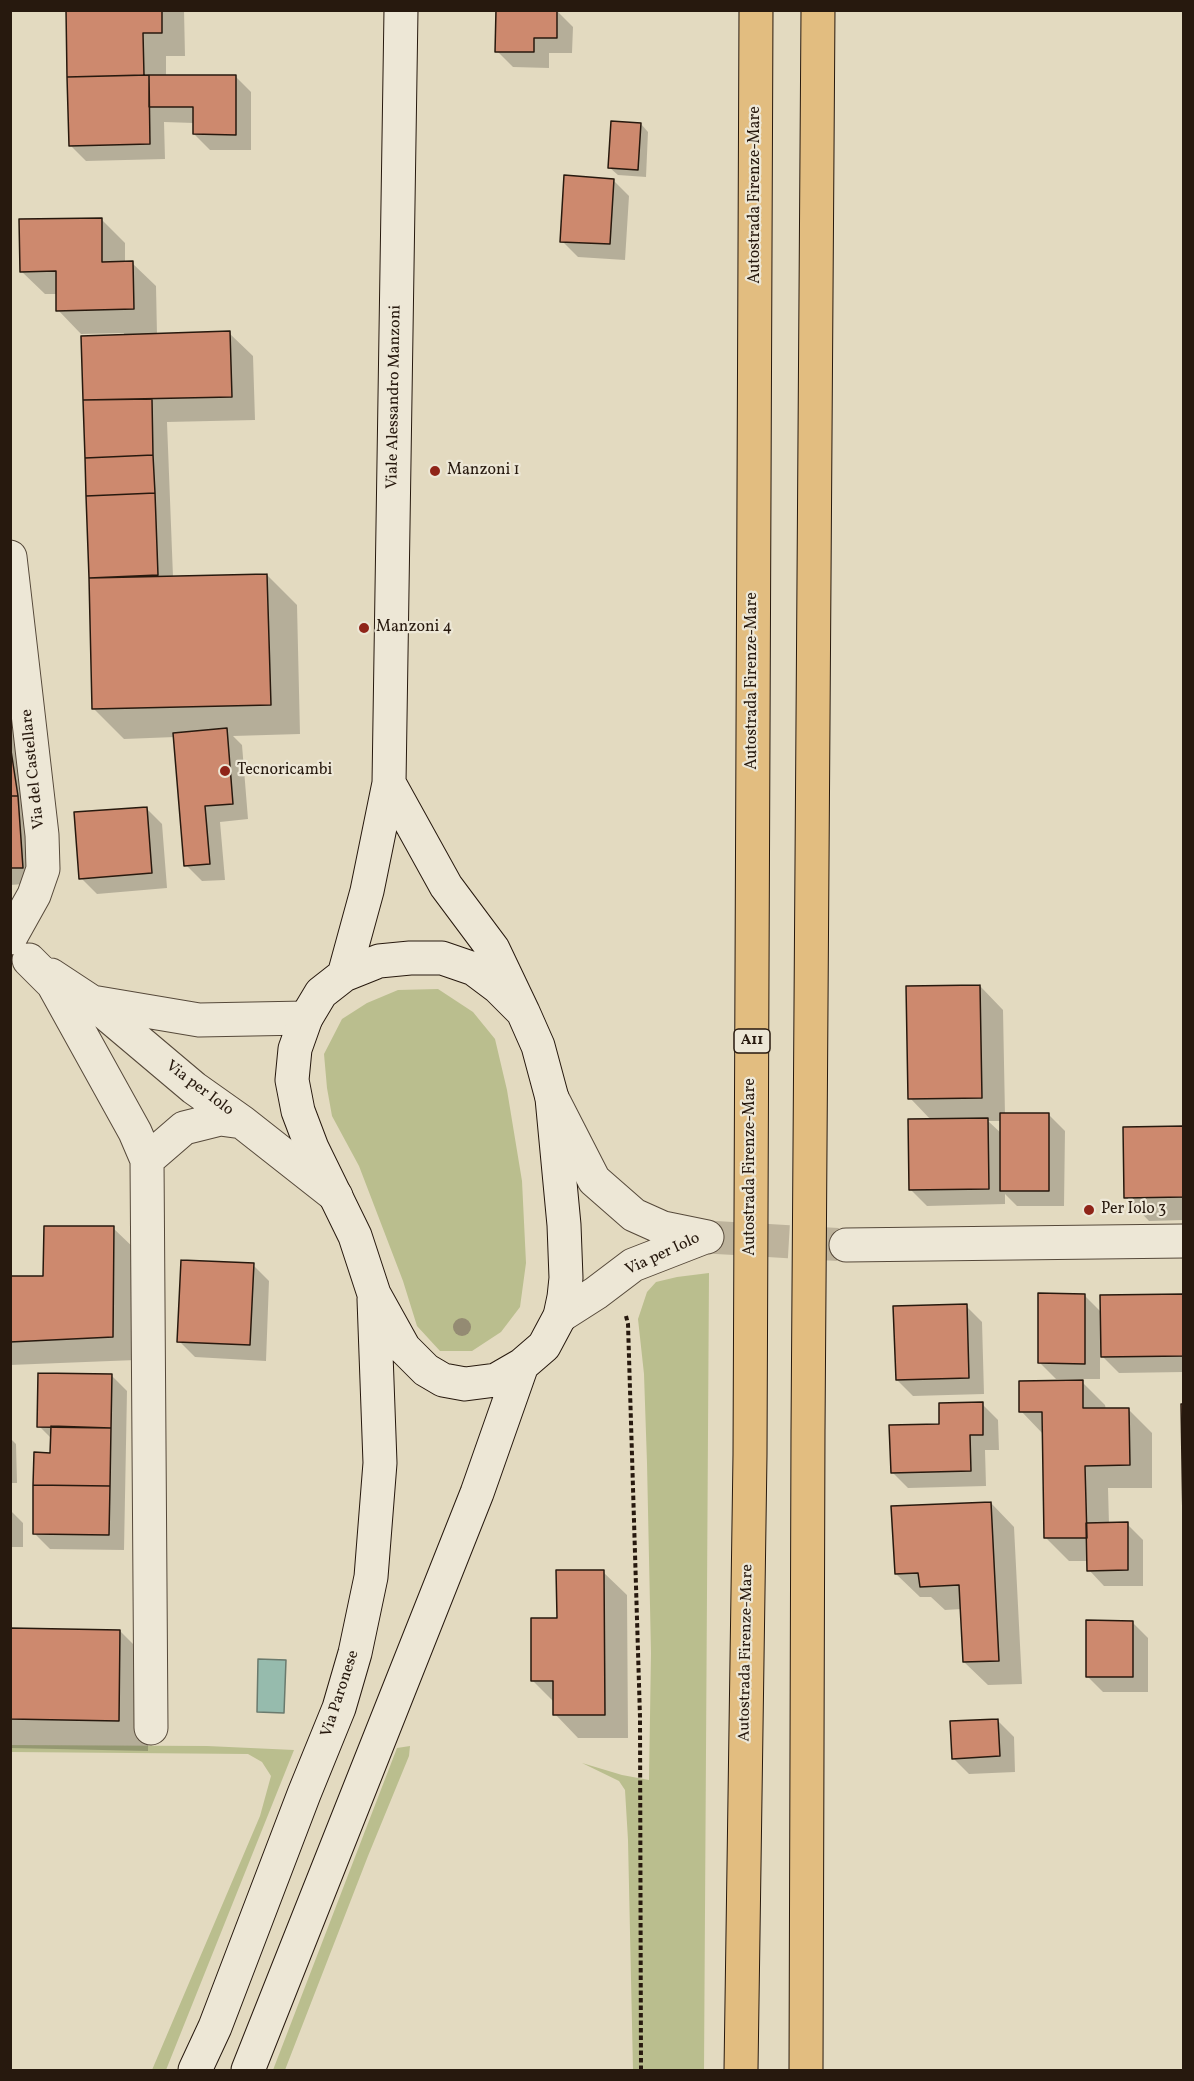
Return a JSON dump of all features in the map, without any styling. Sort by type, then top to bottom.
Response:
[{"type":"highway","name":"Autostrada Firenze-Mare","points":[[741,2070],[750,1455],[756,10]]},
{"type":"highway","points":[[806,2070],[818,10]]},
{"type":"street","name":"Viale Alessandro Manzoni","points":[[344,975],[367,891],[389,783],[401,10]]},
{"type":"street","name":"Via del Castellare","points":[[10,557],[42,835],[43,869],[17,948]]},
{"type":"street","points":[[389,783],[446,886],[493,949],[523,1012],[538,1046],[552,1098],[564,1225],[566,1278],[560,1316],[544,1346],[522,1365],[496,1380],[465,1384],[443,1380],[426,1370],[404,1347],[374,1294],[355,1236],[312,1148],[298,1111],[292,1080],[295,1049],[306,1018],[321,993],[344,975],[379,961],[442,958],[474,969],[498,987],[523,1012]]},
{"type":"street","points":[[17,948],[53,984],[135,1132],[147,1160],[152,1728]]},
{"type":"street","name":"Via per Iolo","points":[[17,948],[92,1002],[194,1088],[242,1122],[336,1196]]},
{"type":"street","name":"Via per Iolo","points":[[92,1002],[200,1020],[306,1018]]},
{"type":"street","name":"Via per Iolo","points":[[552,1098],[594,1180],[634,1215],[663,1228],[707,1236],[641,1261],[560,1316]]},
{"type":"street","points":[[147,1160],[184,1128],[220,1119],[242,1122]]},
{"type":"street","points":[[846,1245],[1184,1241]]},
{"type":"street","name":"Via Paronese","points":[[195,2070],[215,2027],[339,1708],[356,1653],[371,1578],[380,1463],[374,1294]]},
{"type":"street","points":[[248,2070],[477,1494],[522,1365]]},
{"type":"path","points":[[617,1277],[628,1324],[629,1348],[640,1717],[641,2070]]},
{"type":"shaded area","points":[[438,989],[473,1012],[495,1039],[507,1090],[522,1181],[526,1263],[520,1307],[501,1332],[472,1351],[440,1351],[417,1326],[403,1281],[359,1166],[332,1116],[327,1088],[324,1054],[342,1019],[367,1003],[398,990]]},
{"type":"shaded area","points":[[709,1273],[704,2070],[633,2070],[625,1790],[619,1781],[582,1763],[649,1780],[651,1653],[647,1463],[644,1374],[638,1319],[647,1292],[656,1282]]},
{"type":"shaded area","points":[[258,1659],[286,1660],[284,1713],[257,1712]]},
{"type":"shaded area","points":[[11,1745],[207,1746],[294,1750],[166,2070],[152,2070],[260,1816],[271,1776],[262,1762],[248,1754],[11,1752]]},
{"type":"shaded area","points":[[410,1746],[409,1756],[285,2070],[273,2070],[397,1748]]},
{"type":"building","points":[[66,10],[162,10],[162,33],[143,33],[144,75],[67,77]]},
{"type":"building","points":[[496,10],[557,10],[557,38],[534,38],[534,52],[495,52]]},
{"type":"building","points":[[149,75],[150,144],[69,146],[67,77]]},
{"type":"building","points":[[149,75],[236,75],[236,135],[193,134],[193,107],[149,107]]},
{"type":"building","points":[[611,121],[641,123],[638,170],[608,168]]},
{"type":"building","points":[[564,175],[614,179],[610,244],[560,242]]},
{"type":"building","points":[[102,218],[102,262],[133,261],[134,309],[56,311],[56,271],[20,272],[19,219]]},
{"type":"building","points":[[230,331],[232,397],[83,400],[81,336]]},
{"type":"building","points":[[152,399],[153,455],[85,458],[83,400]]},
{"type":"building","points":[[153,455],[155,493],[86,496],[85,458]]},
{"type":"building","points":[[155,493],[158,575],[89,578],[86,496]]},
{"type":"building","points":[[267,574],[271,705],[92,709],[89,578]]},
{"type":"building","points":[[227,728],[233,804],[205,806],[210,864],[184,866],[173,733]]},
{"type":"building","points":[[10,744],[18,796],[10,796]]},
{"type":"building","points":[[10,796],[18,796],[23,868],[10,868]]},
{"type":"building","points":[[147,807],[152,873],[79,879],[74,812]]},
{"type":"building","points":[[980,985],[982,1098],[908,1099],[906,986]]},
{"type":"building","points":[[1000,1113],[1049,1113],[1049,1191],[1000,1191]]},
{"type":"building","points":[[988,1118],[989,1189],[909,1190],[908,1119]]},
{"type":"building","points":[[1184,1126],[1184,1197],[1124,1198],[1123,1127]]},
{"type":"building","points":[[44,1226],[114,1226],[113,1337],[10,1342],[10,1276],[43,1276]]},
{"type":"building","points":[[181,1260],[254,1263],[250,1345],[177,1342]]},
{"type":"building","points":[[1038,1293],[1085,1294],[1085,1364],[1038,1363]]},
{"type":"building","points":[[1184,1294],[1184,1356],[1101,1357],[1100,1295]]},
{"type":"building","points":[[967,1304],[969,1378],[896,1380],[893,1306]]},
{"type":"building","points":[[38,1373],[112,1374],[111,1428],[37,1427]]},
{"type":"building","points":[[1083,1380],[1083,1408],[1129,1408],[1130,1465],[1085,1466],[1087,1538],[1044,1538],[1042,1412],[1019,1412],[1019,1381]]},
{"type":"building","points":[[983,1402],[983,1435],[970,1435],[971,1471],[891,1473],[889,1425],[939,1424],[939,1403]]},
{"type":"building","points":[[1181,1404],[1184,1404],[1184,1579]]},
{"type":"building","points":[[51,1426],[111,1428],[110,1486],[33,1485],[34,1452],[50,1453]]},
{"type":"building","points":[[33,1485],[110,1486],[109,1535],[33,1534]]},
{"type":"building","points":[[991,1502],[999,1661],[963,1662],[959,1585],[920,1587],[918,1573],[895,1574],[891,1506]]},
{"type":"building","points":[[1128,1522],[1128,1570],[1087,1571],[1086,1523]]},
{"type":"building","points":[[556,1570],[604,1570],[605,1715],[553,1715],[553,1681],[531,1681],[531,1618],[557,1618]]},
{"type":"building","points":[[1086,1620],[1133,1621],[1133,1677],[1086,1677]]},
{"type":"building","points":[[10,1628],[120,1630],[119,1721],[10,1719]]},
{"type":"building","points":[[998,1719],[1000,1756],[952,1759],[950,1721]]},
{"type":"tunnel","points":[[707,1237],[846,1245]]},
{"type":"place","name":"Manzoni 1","points":[[435,471]]},
{"type":"place","name":"Manzoni 4","points":[[364,628]]},
{"type":"place","name":"Tecnoricambi","points":[[225,771]]},
{"type":"place","name":"Per Iolo 3","points":[[1089,1210]]}]
